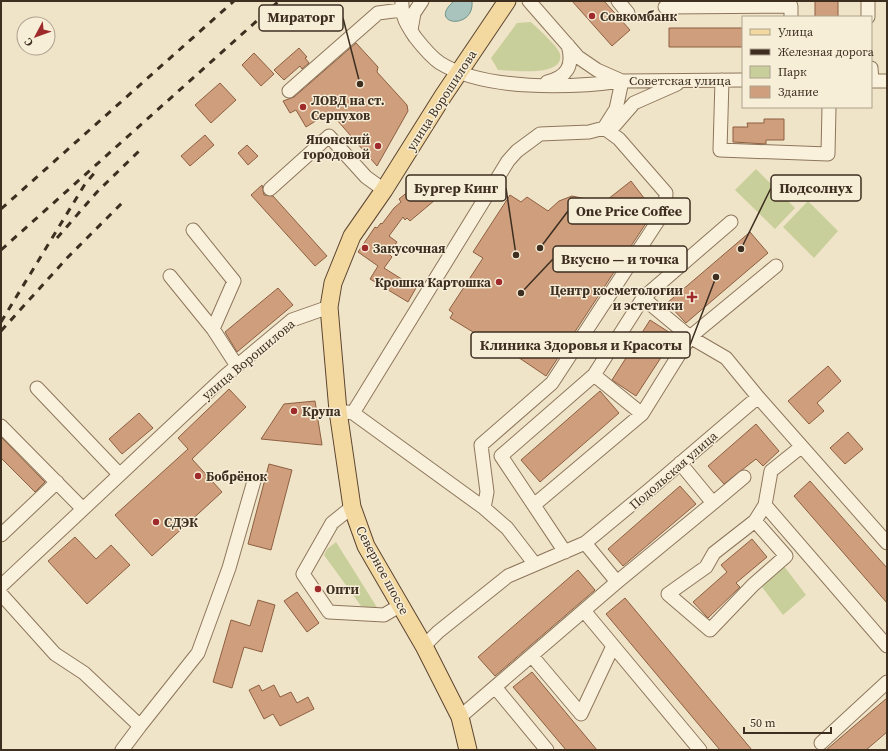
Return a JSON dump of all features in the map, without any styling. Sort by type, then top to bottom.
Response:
[{"type":"main road","name":"улица Ворошилова","points":[[329,307],[333,283],[342,257],[352,236],[384,190],[458,72],[507,1]]},
{"type":"main road","name":"Северное шоссе","points":[[329,307],[346,412],[352,507],[366,546],[424,646],[460,717],[468,750]]},
{"type":"street","points":[[411,30],[414,13],[422,1]]},
{"type":"street","name":"Советская улица","points":[[529,1],[578,57],[587,64],[622,81],[742,80]]},
{"type":"street","points":[[618,1],[628,13]]},
{"type":"street","points":[[868,1],[868,16]]},
{"type":"street","points":[[289,91],[378,13],[402,5],[404,19],[419,42],[439,62],[458,72],[505,83],[537,85],[622,81],[616,109],[606,130]]},
{"type":"street","points":[[665,6],[791,6],[791,16]]},
{"type":"street","points":[[537,85],[555,80],[564,74],[569,66],[571,57],[567,43]]},
{"type":"street","points":[[872,76],[887,81]]},
{"type":"street","points":[[722,80],[720,150],[828,154],[829,108]]},
{"type":"street","points":[[534,563],[507,528],[484,508],[346,412],[508,161],[517,151],[540,134],[606,130],[634,103],[684,81]]},
{"type":"street","points":[[484,508],[487,492],[481,445],[552,383],[666,210],[666,193],[619,139],[606,130]]},
{"type":"street","points":[[270,189],[329,136],[366,177],[384,190]]},
{"type":"street","points":[[565,552],[501,456],[594,375],[644,298],[730,222]]},
{"type":"street","points":[[193,230],[234,281],[213,329]]},
{"type":"street","points":[[534,505],[642,414],[690,337],[776,266]]},
{"type":"street","points":[[170,276],[213,329],[237,366]]},
{"type":"street","points":[[644,298],[690,337],[726,358],[801,447],[887,543]]},
{"type":"street","name":"улица Ворошилова","points":[[1,586],[119,474],[237,366],[292,320],[329,307]]},
{"type":"street","points":[[594,375],[642,414]]},
{"type":"street","points":[[37,388],[119,474]]},
{"type":"street","name":"Подольская улица","points":[[424,646],[438,632],[508,576],[534,563],[585,543],[758,397]]},
{"type":"street","points":[[1,426],[83,509]]},
{"type":"street","points":[[755,521],[786,556],[753,585],[710,630],[668,594],[706,567],[714,553],[755,521],[765,505],[772,471],[801,447]]},
{"type":"street","points":[[680,463],[713,503]]},
{"type":"street","points":[[460,717],[585,612],[617,582],[744,477]]},
{"type":"street","points":[[122,750],[198,653],[228,568],[254,481]]},
{"type":"street","points":[[1,535],[57,482]]},
{"type":"street","points":[[765,505],[887,646]]},
{"type":"street","points":[[352,507],[332,524],[303,574],[329,612],[384,615],[401,605]]},
{"type":"street","points":[[585,543],[617,582]]},
{"type":"street","points":[[1,594],[55,654],[84,673],[140,726]]},
{"type":"street","points":[[585,612],[700,750]]},
{"type":"street","points":[[532,656],[581,714],[613,646]]},
{"type":"street","points":[[821,743],[887,682]]},
{"type":"street","points":[[495,687],[547,750]]},
{"type":"green space","points":[[531,22],[556,47],[560,54],[559,62],[554,67],[546,70],[498,70],[491,58],[517,23]]},
{"type":"green space","points":[[756,169],[795,208],[775,229],[735,190]]},
{"type":"green space","points":[[808,201],[838,231],[814,258],[783,227]]},
{"type":"green space","points":[[336,542],[378,609],[361,606],[324,555],[327,549]]},
{"type":"green space","points":[[784,566],[806,595],[783,615],[762,587]]},
{"type":"water","points":[[454,1],[472,1],[471,11],[467,17],[460,21],[448,19],[445,15],[447,9]]},
{"type":"building","points":[[572,1],[604,1],[630,30],[612,46]]},
{"type":"building","points":[[815,1],[838,1],[838,16],[815,16]]},
{"type":"building","points":[[669,28],[742,28],[742,47],[669,47]]},
{"type":"building","points":[[356,43],[378,67],[377,72],[407,105],[408,111],[377,166],[330,112],[306,127],[296,110],[290,113],[283,101],[294,97]]},
{"type":"building","points":[[299,48],[307,57],[305,58],[309,63],[302,69],[300,66],[284,80],[274,70]]},
{"type":"building","points":[[254,53],[274,74],[261,86],[242,65]]},
{"type":"building","points":[[220,83],[236,100],[211,123],[195,105]]},
{"type":"building","points":[[764,119],[784,119],[784,140],[766,140],[766,144],[733,142],[733,127],[748,127],[747,123],[764,123]]},
{"type":"building","points":[[205,135],[214,145],[190,166],[181,156]]},
{"type":"building","points":[[247,145],[258,156],[248,165],[238,153]]},
{"type":"building","points":[[631,181],[654,211],[546,376],[503,347],[501,349],[487,339],[484,344],[471,335],[473,332],[450,318],[453,313],[449,310],[483,258],[473,252],[510,195],[521,202],[527,197],[548,211],[559,201],[572,196],[586,199],[598,207]]},
{"type":"building","points":[[420,182],[435,200],[410,221],[407,218],[405,220],[403,217],[389,236],[397,242],[389,254],[392,257],[384,268],[416,288],[408,302],[370,279],[378,266],[358,252],[375,227],[377,228],[381,223],[382,224],[394,208],[401,202],[399,199]]},
{"type":"building","points":[[262,185],[264,195],[273,196],[327,256],[315,266],[251,195]]},
{"type":"building","points":[[750,232],[768,253],[686,323],[667,303]]},
{"type":"building","points":[[278,288],[293,305],[237,352],[225,332]]},
{"type":"building","points":[[650,320],[675,336],[636,396],[612,380]]},
{"type":"building","points":[[828,366],[841,381],[817,403],[824,411],[809,424],[788,401]]},
{"type":"building","points":[[229,389],[246,407],[192,459],[222,492],[152,556],[115,515],[188,449],[178,438]]},
{"type":"building","points":[[600,391],[619,413],[540,482],[521,460]]},
{"type":"building","points":[[315,401],[322,445],[261,439],[284,404]]},
{"type":"building","points":[[139,413],[153,428],[122,454],[109,439]]},
{"type":"building","points":[[756,424],[779,451],[763,466],[756,459],[724,484],[708,466]]},
{"type":"building","points":[[848,432],[863,449],[845,464],[830,448]]},
{"type":"building","points":[[1,437],[45,482],[35,492],[1,458]]},
{"type":"building","points":[[269,464],[292,470],[271,550],[248,544]]},
{"type":"building","points":[[810,481],[887,568],[887,603],[794,496]]},
{"type":"building","points":[[680,486],[696,504],[623,566],[608,549]]},
{"type":"building","points":[[75,537],[96,559],[111,545],[130,565],[87,604],[48,561]]},
{"type":"building","points":[[752,539],[767,557],[736,583],[740,587],[708,618],[693,602],[727,572],[721,565]]},
{"type":"building","points":[[578,570],[595,590],[495,676],[478,657]]},
{"type":"building","points":[[297,592],[319,623],[307,632],[284,601]]},
{"type":"building","points":[[625,598],[752,750],[720,750],[606,614]]},
{"type":"building","points":[[258,600],[275,605],[262,652],[244,647],[232,688],[213,682],[231,620],[250,626]]},
{"type":"building","points":[[532,672],[597,750],[566,750],[513,687]]},
{"type":"building","points":[[259,685],[262,691],[274,685],[280,697],[291,692],[297,703],[308,697],[314,709],[280,726],[273,714],[264,719],[249,690]]},
{"type":"building","points":[[887,698],[887,732],[866,750],[826,750]]},
{"type":"railway","points":[[1,209],[234,1]]},
{"type":"railway","points":[[1,250],[279,1]]},
{"type":"railway","points":[[57,238],[97,192],[139,151]]},
{"type":"railway","points":[[1,322],[85,184],[97,170]]},
{"type":"railway","points":[[1,331],[68,257],[124,201]]},
{"type":"place","name":"Совкомбанк","points":[[592,16]]},
{"type":"place","name":"Мираторг","points":[[360,84]]},
{"type":"place","name":"ЛОВД на ст. Серпухов","points":[[303,107]]},
{"type":"place","name":"Японский городовой","points":[[378,146]]},
{"type":"place","name":"Закусочная","points":[[365,248]]},
{"type":"place","name":"One Price Coffee","points":[[540,248]]},
{"type":"place","name":"Подсолнух","points":[[741,249]]},
{"type":"place","name":"Бургер Кинг","points":[[516,255]]},
{"type":"place","name":"Клиника Здоровья и Красоты","points":[[716,277]]},
{"type":"place","name":"Крошка Картошка","points":[[499,282]]},
{"type":"place","name":"Вкусно — и точка","points":[[521,293]]},
{"type":"place","name":"Центр косметологии и эстетики","points":[[692,297]]},
{"type":"place","name":"Крупа","points":[[294,411]]},
{"type":"place","name":"Бобрёнок","points":[[198,476]]},
{"type":"place","name":"СДЭК","points":[[156,522]]},
{"type":"place","name":"Опти","points":[[318,589]]}]
